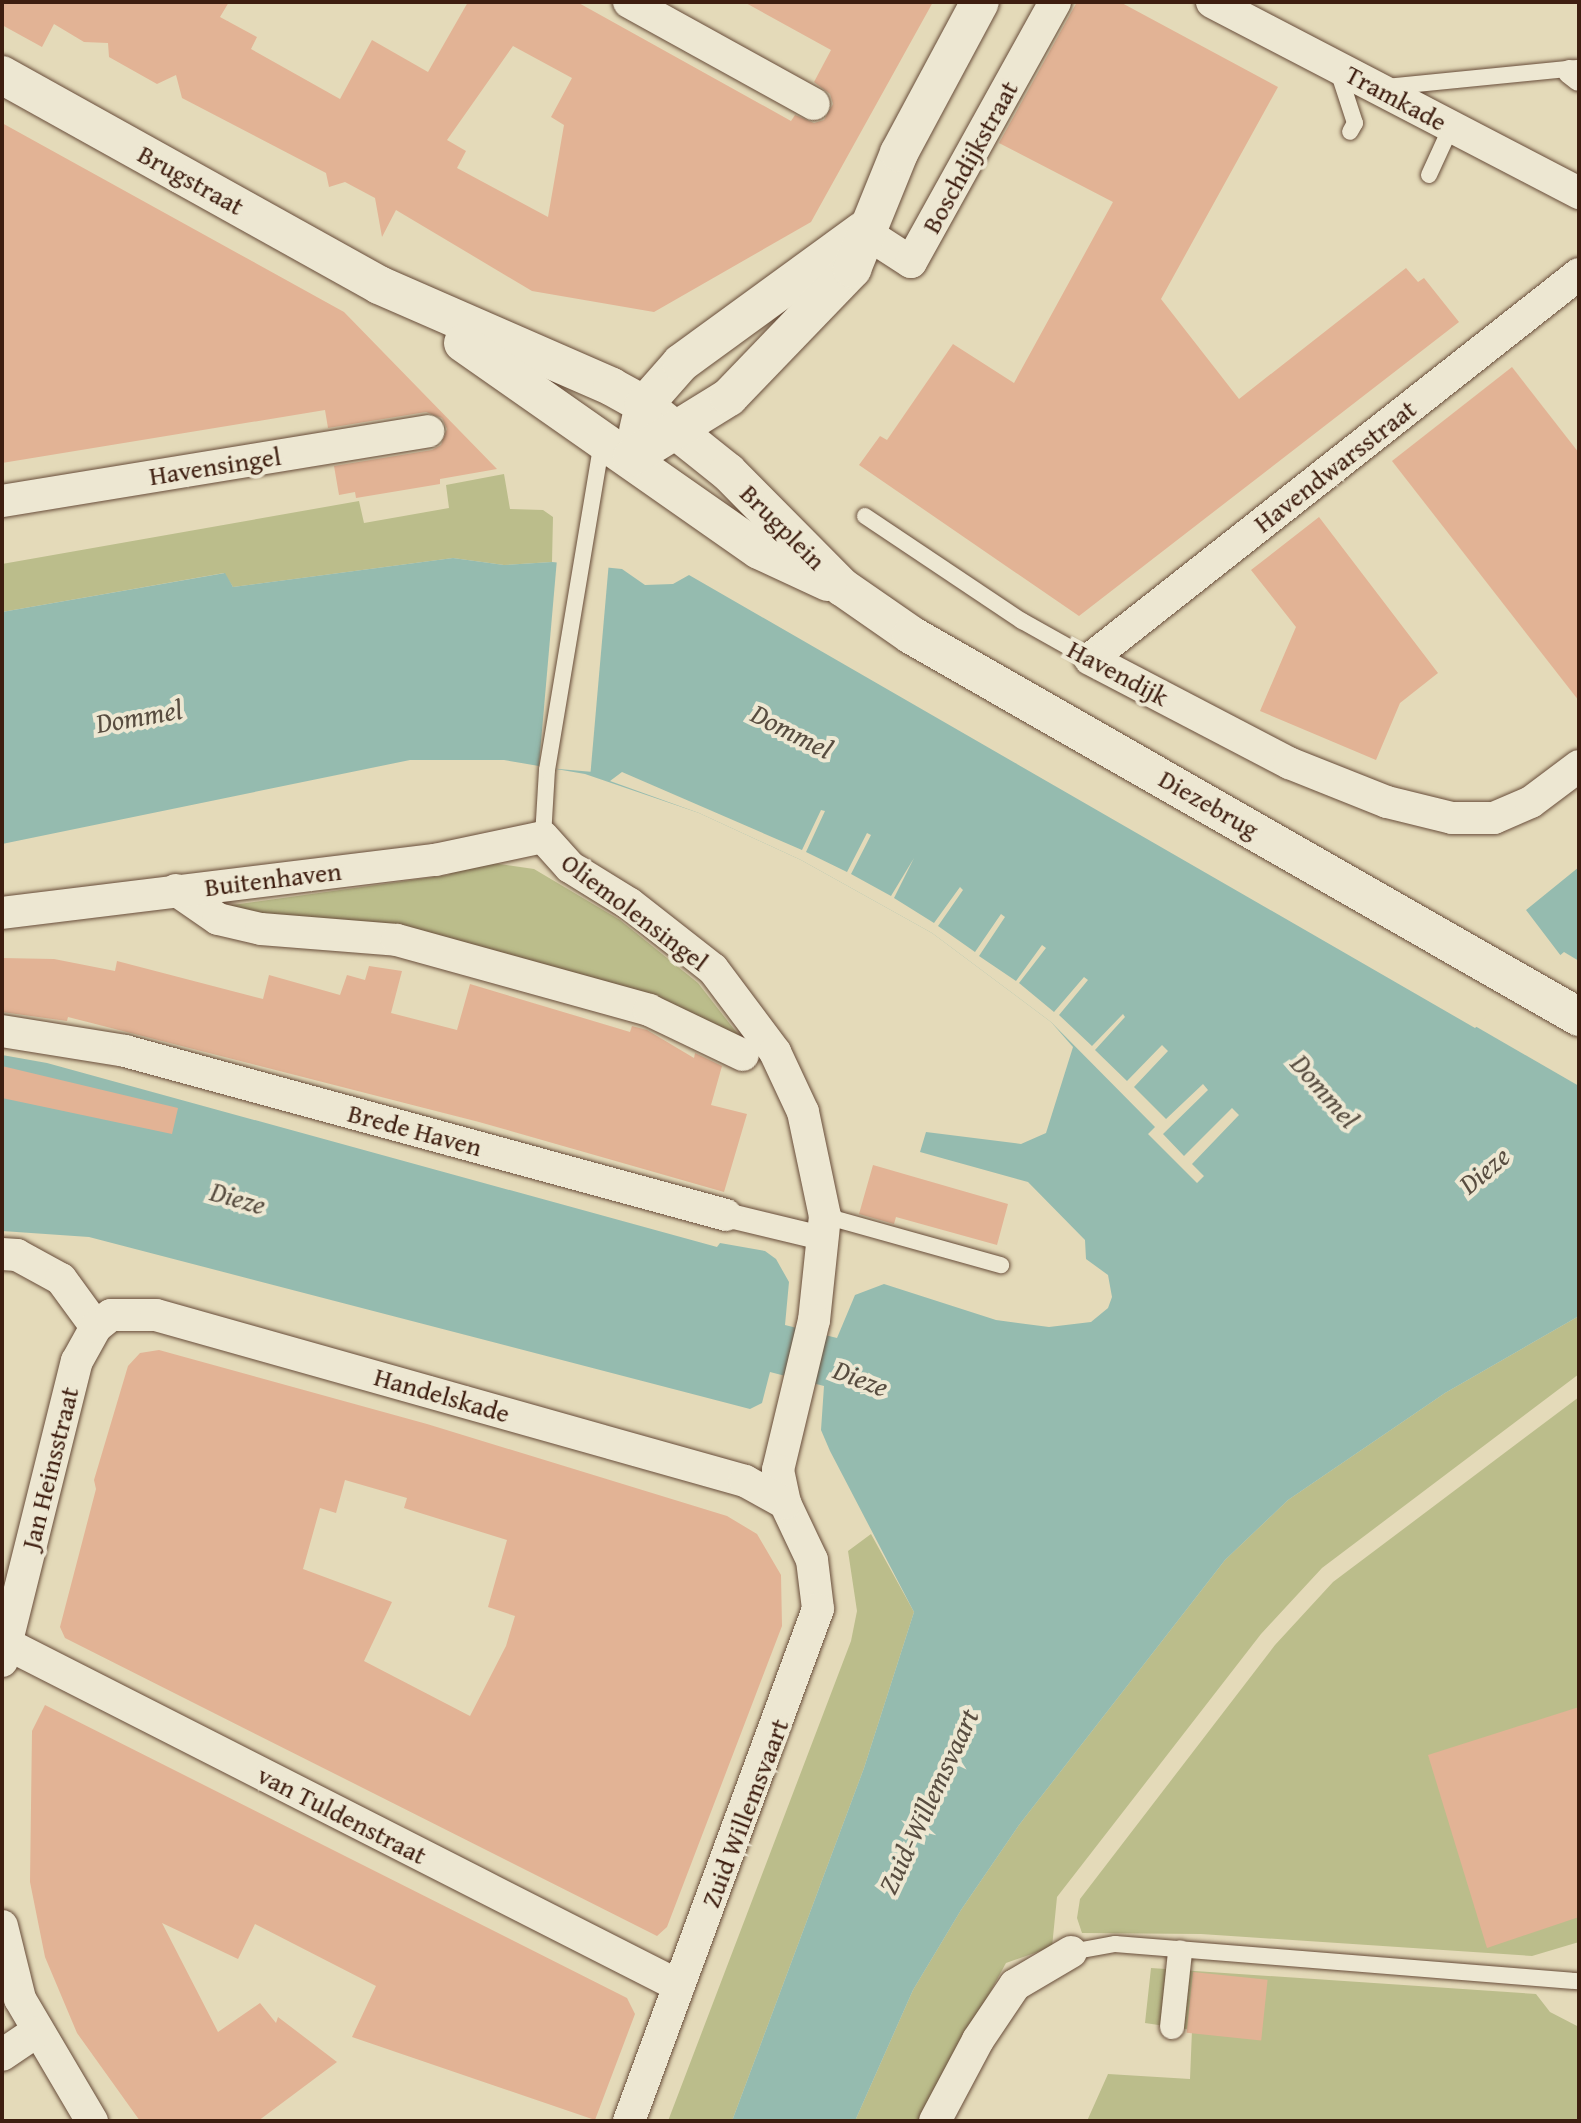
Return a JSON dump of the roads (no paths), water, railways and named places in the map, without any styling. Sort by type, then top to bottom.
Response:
[{"type":"street","points":[[629,2],[814,104]]},
{"type":"street","points":[[617,448],[679,429],[729,397],[852,269],[863,231],[980,2]]},
{"type":"street","name":"Boschdijkstraat","points":[[863,231],[911,262],[1055,2]]},
{"type":"street","name":"Tramkade","points":[[1212,2],[1579,193]]},
{"type":"street","name":"Brugstraat","points":[[2,75],[379,285],[510,346]]},
{"type":"street","points":[[617,448],[644,405],[681,363],[863,231]]},
{"type":"street","name":"Havendwarsstraat","points":[[1090,659],[1579,274]]},
{"type":"street","name":"Brugstraat","points":[[379,285],[617,448]]},
{"type":"street","name":"Brugplein","points":[[510,346],[612,387],[679,429],[842,587]]},
{"type":"street","name":"Havensingel","points":[[2,501],[428,431]]},
{"type":"street","name":"Brugplein","points":[[617,448],[759,550],[842,587]]},
{"type":"street","name":"Diezebrug","points":[[842,587],[911,635],[1579,1017]]},
{"type":"street","name":"Havendijk","points":[[1090,659],[1289,763],[1387,802],[1452,818],[1494,818],[1531,802],[1579,766]]},
{"type":"street","name":"Buitenhaven","points":[[2,913],[435,860],[543,837]]},
{"type":"street","name":"Oliemolensingel","points":[[543,837],[570,867],[677,937],[746,1009],[775,1052],[803,1112],[826,1228],[814,1320],[796,1384],[778,1470],[785,1503]]},
{"type":"street","points":[[176,890],[218,919],[261,929],[397,940],[649,1010],[743,1055]]},
{"type":"street","name":"Brede Haven","points":[[2,1031],[125,1051],[726,1215],[826,1228]]},
{"type":"street","points":[[9,1255],[61,1279],[96,1327]]},
{"type":"street","name":"Handelskade","points":[[96,1327],[111,1315],[156,1315],[745,1481],[785,1503]]},
{"type":"street","name":"Jan Heinsstraat","points":[[4,1652],[16,1540],[77,1361],[96,1327]]},
{"type":"street","name":"Zuid Willemsvaart","points":[[629,2121],[814,1631],[818,1609],[812,1560],[785,1503]]},
{"type":"street","name":"van Tuldenstraat","points":[[4,1652],[679,1986]]},
{"type":"street","points":[[2,1926],[20,1999],[36,2032],[92,2121]]},
{"type":"street","points":[[935,2121],[978,2040],[1015,1985],[1071,1952]]},
{"type":"street","points":[[1172,2027],[1180,1952]]},
{"type":"street","points":[[2,2055],[36,2032]]},
{"type":"lane","points":[[1336,66],[1355,123],[1350,132]]},
{"type":"lane","points":[[1376,88],[1576,72]]},
{"type":"lane","points":[[1429,175],[1451,127]]},
{"type":"lane","name":"Oliemolensingel","points":[[543,837],[547,770],[593,500],[617,448]]},
{"type":"lane","name":"Havendijk","points":[[865,516],[1022,621],[1090,659]]},
{"type":"lane","points":[[826,1228],[1001,1265]]},
{"type":"lane","points":[[1071,1952],[1115,1944],[1180,1952],[1579,1981]]},
{"type":"water","points":[[453,558],[504,565],[552,562],[622,569],[645,585],[673,584],[689,575],[1475,1028],[1561,956],[1526,910],[1579,867],[1579,1316],[1445,1393],[1288,1500],[1225,1560],[1019,1825],[961,1910],[913,1990],[855,2121],[732,2121],[864,1768],[914,1612],[821,1430],[824,1386],[770,1372],[762,1403],[750,1409],[89,1237],[2,1231],[2,1055],[47,1063],[717,1247],[720,1243],[765,1251],[776,1259],[789,1282],[785,1325],[837,1338],[855,1295],[884,1284],[996,1320],[1049,1327],[1091,1322],[1108,1308],[1112,1297],[1108,1275],[1086,1259],[1085,1240],[1028,1182],[920,1152],[926,1132],[1021,1144],[1046,1133],[1073,1047],[1051,1022],[932,933],[801,860],[699,813],[585,774],[504,760],[410,760],[2,844],[2,612],[225,573],[233,587]]},
{"type":"water label","name":"Dommel","points":[[139,716]]},
{"type":"water label","name":"Dommel","points":[[792,731]]},
{"type":"water label","name":"Dommel","points":[[1325,1091]]},
{"type":"water label","name":"Dieze","points":[[1484,1170]]},
{"type":"water label","name":"Dieze","points":[[238,1198]]},
{"type":"water label","name":"Dieze","points":[[861,1378]]},
{"type":"water label","name":"Zuid-Willemsvaart","points":[[928,1801]]}]
